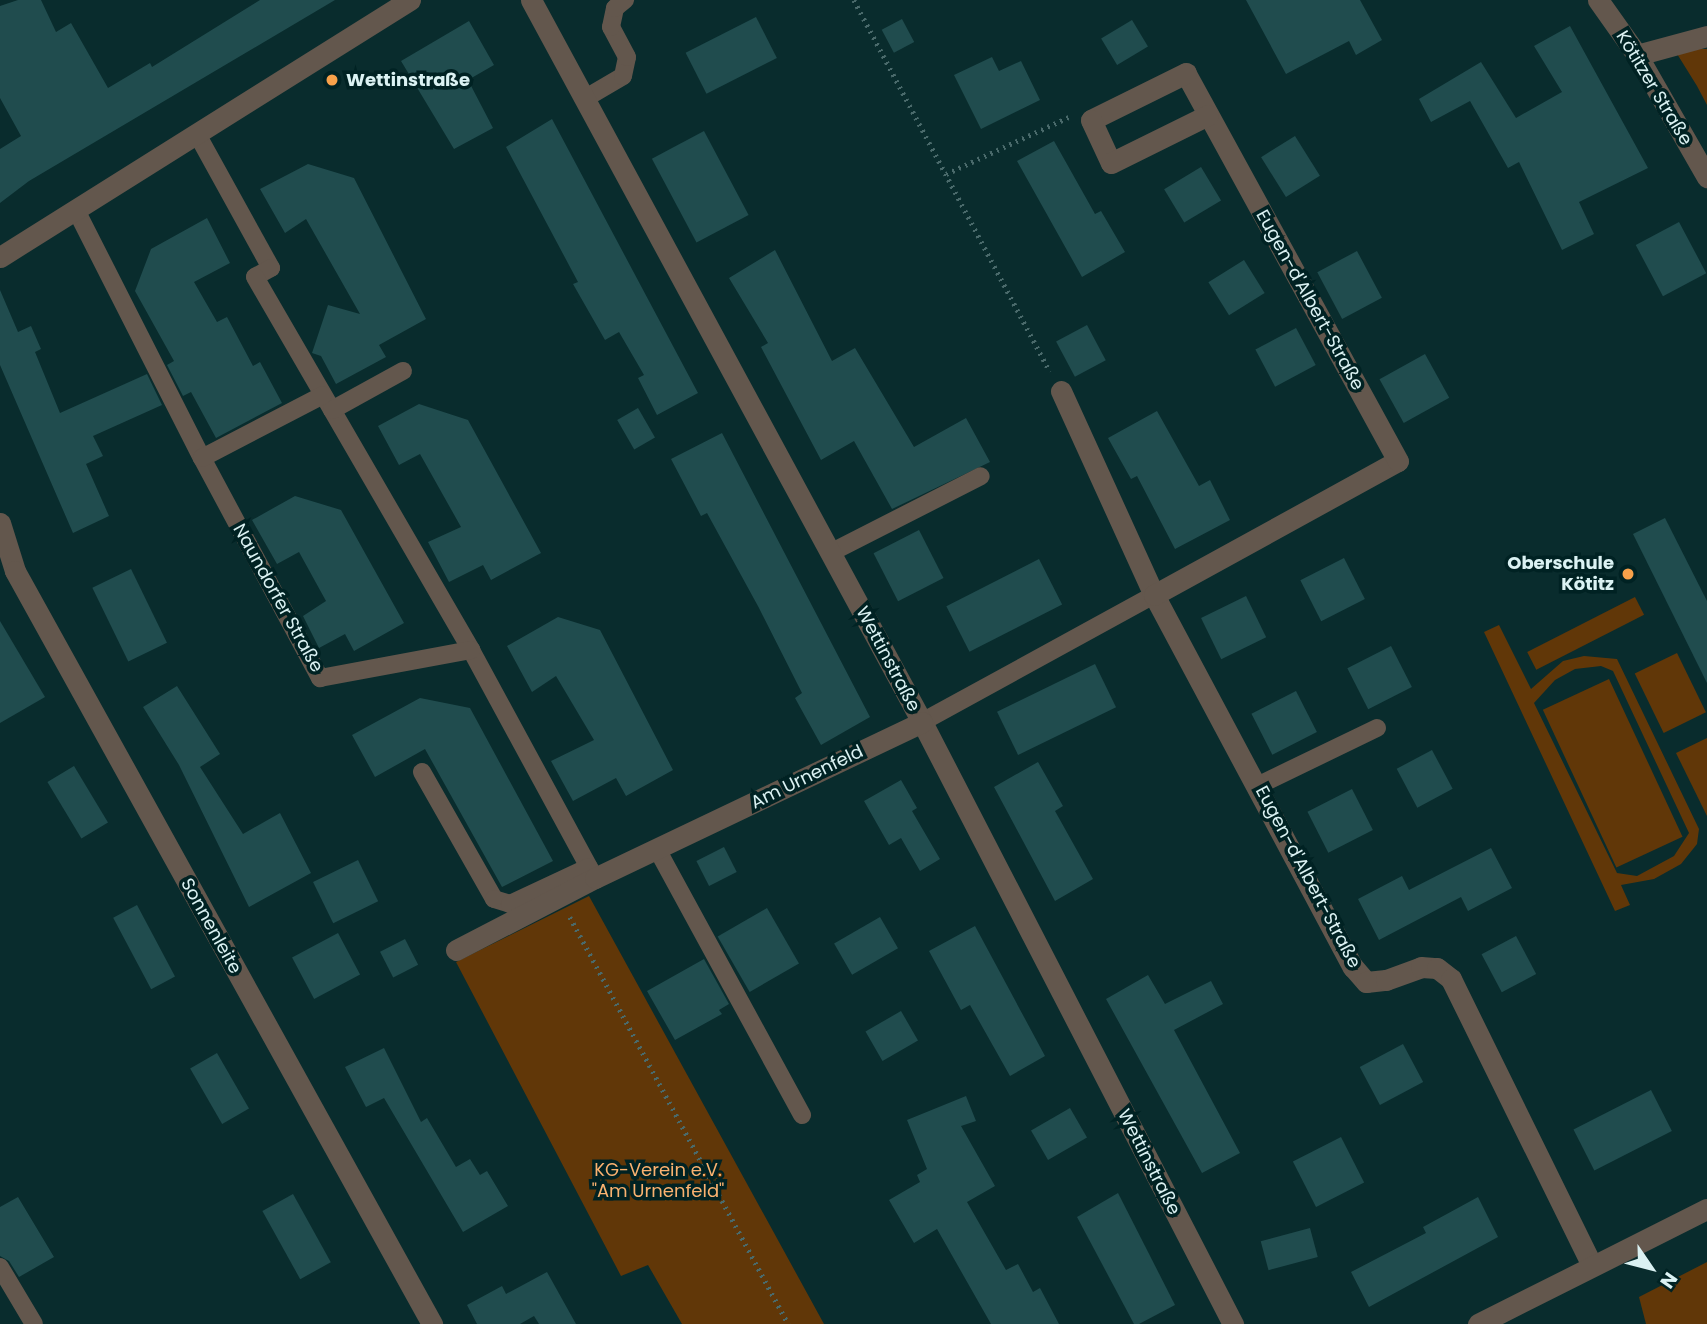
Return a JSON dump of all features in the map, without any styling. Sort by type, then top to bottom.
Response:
[{"type":"street","points":[[0,257],[410,0]]},
{"type":"street","name":"Wettinstraße","points":[[531,0],[922,722],[1233,1324]]},
{"type":"street","name":"Kötitzer Straße","points":[[1598,0],[1637,55],[1707,177]]},
{"type":"street","points":[[1637,55],[1707,36]]},
{"type":"street","name":"Eugen-d'Albert-Straße","points":[[1091,120],[1186,73],[1398,461],[1154,595]]},
{"type":"street","points":[[1091,120],[1111,163],[1208,115]]},
{"type":"street","name":"Eugen-d'Albert-Straße","points":[[1061,391],[1154,595],[1259,785],[1353,967],[1366,982],[1387,981],[1421,967],[1437,968],[1451,979],[1592,1265]]},
{"type":"street","name":"Sonnenleite","points":[[0,523],[15,571],[432,1324]]},
{"type":"street","name":"Am Urnenfeld","points":[[456,950],[592,872],[657,849],[922,722]]},
{"type":"street","points":[[1478,1324],[1707,1209]]},
{"type":"lane","points":[[584,99],[622,76],[626,57],[611,27],[615,8],[625,0]]},
{"type":"lane","points":[[197,134],[271,268],[254,277],[471,650],[592,872],[510,904],[494,899],[422,772]]},
{"type":"lane","name":"Naundorfer Straße","points":[[76,210],[202,458],[320,678],[471,650]]},
{"type":"lane","points":[[202,458],[403,371]]},
{"type":"lane","points":[[830,553],[981,476]]},
{"type":"lane","name":"Am Urnenfeld","points":[[922,722],[1154,595]]},
{"type":"lane","points":[[1259,785],[1377,728]]},
{"type":"lane","points":[[657,849],[802,1115]]},
{"type":"lane","points":[[0,1267],[34,1324]]},
{"type":"path","points":[[854,0],[1061,391]]},
{"type":"path","points":[[946,174],[1066,117],[1091,120]]},
{"type":"path","points":[[570,916],[788,1324]]},
{"type":"green space","points":[[1674,49],[1707,49],[1707,105],[1697,86]]},
{"type":"green space","points":[[1635,597],[1644,615],[1536,670],[1527,652]]},
{"type":"green space","points":[[1499,625],[1531,689],[1563,661],[1584,656],[1617,659],[1699,829],[1697,844],[1681,864],[1654,879],[1621,885],[1630,905],[1615,911],[1484,632]],"holes":[[[1601,666],[1613,671],[1689,833],[1674,856],[1637,876],[1617,873],[1534,703],[1555,680],[1575,669]]]},
{"type":"green space","points":[[1677,653],[1706,712],[1664,733],[1635,674]]},
{"type":"green space","points":[[1609,679],[1683,837],[1616,868],[1543,710]]},
{"type":"green space","points":[[1707,738],[1707,816],[1676,753]]},
{"type":"green space","name":"KG-Verein e.V. \"Am Urnenfeld\"","points":[[589,896],[824,1324],[682,1324],[648,1265],[621,1276],[456,962]]},
{"type":"green space","points":[[1707,1262],[1707,1324],[1646,1324],[1639,1297]]},
{"type":"building","points":[[18,0],[41,0],[56,32],[71,23],[108,88],[150,63],[152,67],[260,0],[335,0],[29,181],[0,203],[0,149],[21,136],[0,98],[0,6]]},
{"type":"building","points":[[1246,0],[1360,0],[1382,40],[1356,55],[1349,41],[1286,74]]},
{"type":"building","points":[[756,17],[777,58],[706,94],[686,53]]},
{"type":"building","points":[[902,19],[914,42],[894,53],[882,30]]},
{"type":"building","points":[[1132,20],[1148,47],[1117,65],[1101,39]]},
{"type":"building","points":[[469,21],[494,65],[468,80],[493,128],[454,149],[401,61]]},
{"type":"building","points":[[1570,26],[1648,168],[1579,202],[1594,234],[1562,250],[1519,162],[1508,168],[1470,101],[1431,122],[1419,99],[1481,62],[1516,118],[1562,92],[1534,46]]},
{"type":"building","points":[[992,57],[999,71],[1021,61],[1040,100],[981,129],[954,75]]},
{"type":"building","points":[[552,119],[698,393],[657,415],[638,378],[644,375],[619,332],[605,340],[573,284],[578,282],[506,147]]},
{"type":"building","points":[[704,131],[749,215],[697,243],[652,159]]},
{"type":"building","points":[[1295,136],[1320,176],[1286,197],[1261,157]]},
{"type":"building","points":[[1054,141],[1095,214],[1101,211],[1125,252],[1082,277],[1017,161]]},
{"type":"building","points":[[308,164],[354,178],[426,319],[379,345],[386,357],[336,384],[321,356],[312,353],[328,305],[360,314],[306,219],[285,233],[260,189]]},
{"type":"building","points":[[1201,167],[1221,200],[1184,223],[1164,189]]},
{"type":"building","points":[[207,218],[230,263],[194,282],[217,322],[227,317],[253,366],[260,362],[282,403],[216,438],[191,392],[183,396],[167,365],[174,361],[135,291],[151,249]]},
{"type":"building","points":[[1679,222],[1706,273],[1663,296],[1636,245]]},
{"type":"building","points":[[775,250],[832,361],[855,348],[914,447],[966,418],[990,462],[892,509],[854,441],[821,460],[761,347],[768,343],[729,278]]},
{"type":"building","points":[[1357,251],[1382,298],[1342,319],[1317,272]]},
{"type":"building","points":[[1244,260],[1265,293],[1229,315],[1208,282]]},
{"type":"building","points":[[0,290],[18,332],[31,326],[41,349],[35,352],[60,413],[147,374],[162,405],[93,436],[103,456],[86,464],[109,516],[73,533],[0,365]]},
{"type":"building","points":[[1087,325],[1106,360],[1075,377],[1056,341]]},
{"type":"building","points":[[1296,328],[1316,365],[1275,387],[1255,350]]},
{"type":"building","points":[[1425,354],[1449,398],[1404,423],[1380,379]]},
{"type":"building","points":[[419,404],[468,420],[541,553],[491,580],[483,565],[449,582],[428,542],[461,527],[420,454],[399,465],[378,426]]},
{"type":"building","points":[[638,408],[655,437],[634,449],[617,420]]},
{"type":"building","points":[[1157,411],[1199,486],[1210,480],[1230,520],[1175,549],[1137,476],[1131,479],[1108,438]]},
{"type":"building","points":[[722,433],[870,717],[821,745],[795,698],[802,693],[759,608],[707,513],[701,516],[671,459]]},
{"type":"building","points":[[295,496],[341,510],[404,623],[354,651],[345,634],[319,648],[303,616],[326,601],[299,552],[277,564],[252,520]]},
{"type":"building","points":[[1665,518],[1707,601],[1707,683],[1633,534]]},
{"type":"building","points":[[919,530],[944,578],[898,601],[874,553]]},
{"type":"building","points":[[1344,558],[1365,599],[1321,621],[1300,580]]},
{"type":"building","points":[[1039,559],[1062,604],[969,652],[946,606]]},
{"type":"building","points":[[131,569],[167,643],[128,662],[92,588]]},
{"type":"building","points":[[1246,596],[1266,637],[1221,659],[1201,618]]},
{"type":"building","points":[[558,617],[600,630],[673,770],[626,796],[616,778],[573,801],[551,761],[594,740],[556,676],[532,692],[507,646]]},
{"type":"building","points":[[0,621],[45,697],[0,723]]},
{"type":"building","points":[[1391,646],[1412,687],[1368,709],[1347,668]]},
{"type":"building","points":[[1095,664],[1116,707],[1018,755],[997,712]]},
{"type":"building","points":[[177,686],[220,754],[200,767],[243,834],[280,813],[311,873],[249,907],[179,765],[143,707]]},
{"type":"building","points":[[1296,691],[1317,732],[1272,755],[1251,714]]},
{"type":"building","points":[[420,698],[470,708],[553,861],[502,887],[425,749],[375,777],[352,735]]},
{"type":"building","points":[[1432,750],[1453,789],[1417,808],[1397,769]]},
{"type":"building","points":[[1038,762],[1063,806],[1055,811],[1093,879],[1055,901],[994,787]]},
{"type":"building","points":[[74,766],[108,823],[81,839],[47,782]]},
{"type":"building","points":[[901,780],[917,808],[912,811],[940,859],[920,871],[901,838],[889,845],[864,801]]},
{"type":"building","points":[[1352,789],[1373,830],[1328,853],[1307,812]]},
{"type":"building","points":[[724,847],[737,872],[709,886],[696,861]]},
{"type":"building","points":[[1491,848],[1512,888],[1468,911],[1461,897],[1379,940],[1358,899],[1402,876],[1409,890]]},
{"type":"building","points":[[358,860],[378,901],[333,923],[313,882]]},
{"type":"building","points":[[137,905],[175,977],[151,989],[113,918]]},
{"type":"building","points":[[767,908],[799,963],[750,992],[718,936]]},
{"type":"building","points":[[880,917],[898,948],[852,975],[834,944]]},
{"type":"building","points":[[975,926],[1045,1056],[1010,1076],[970,1005],[961,1010],[929,951]]},
{"type":"building","points":[[338,933],[360,974],[314,999],[292,957]]},
{"type":"building","points":[[1516,936],[1536,974],[1502,992],[1482,954]]},
{"type":"building","points":[[405,939],[418,965],[393,978],[380,952]]},
{"type":"building","points":[[704,959],[729,1004],[719,1010],[722,1014],[675,1040],[647,991]]},
{"type":"building","points":[[1148,975],[1165,1004],[1211,981],[1223,1004],[1174,1030],[1240,1153],[1202,1173],[1106,999]]},
{"type":"building","points":[[901,1011],[918,1040],[882,1061],[865,1032]]},
{"type":"building","points":[[1403,1044],[1423,1082],[1380,1105],[1360,1067]]},
{"type":"building","points":[[384,1048],[421,1122],[427,1118],[456,1167],[470,1159],[480,1175],[487,1171],[508,1206],[463,1232],[384,1098],[366,1107],[345,1067]]},
{"type":"building","points":[[217,1053],[249,1108],[222,1124],[190,1068]]},
{"type":"building","points":[[1651,1090],[1672,1131],[1594,1170],[1573,1129]]},
{"type":"building","points":[[966,1096],[976,1121],[961,1126],[995,1186],[967,1202],[1006,1270],[1018,1264],[1033,1292],[1040,1288],[1059,1324],[991,1324],[937,1229],[914,1243],[889,1200],[920,1182],[917,1175],[927,1169],[907,1120]]},
{"type":"building","points":[[1070,1108],[1087,1137],[1048,1160],[1031,1130]]},
{"type":"building","points":[[1341,1137],[1364,1182],[1316,1207],[1293,1162]]},
{"type":"building","points":[[1118,1193],[1175,1305],[1139,1324],[1134,1324],[1077,1217]]},
{"type":"building","points":[[293,1194],[331,1262],[300,1279],[262,1211]]},
{"type":"building","points":[[18,1197],[54,1257],[19,1277],[9,1261],[0,1256],[0,1207]]},
{"type":"building","points":[[1478,1197],[1498,1237],[1369,1307],[1351,1272],[1426,1233],[1423,1227]]},
{"type":"building","points":[[1310,1228],[1318,1257],[1269,1270],[1261,1241]]},
{"type":"building","points":[[547,1272],[576,1324],[539,1324],[534,1316],[520,1324],[477,1324],[467,1305],[502,1286],[506,1294]]},
{"type":"place","name":"Wettinstraße","points":[[332,80]]},
{"type":"place","name":"Oberschule Kötitz","points":[[1628,574]]}]
